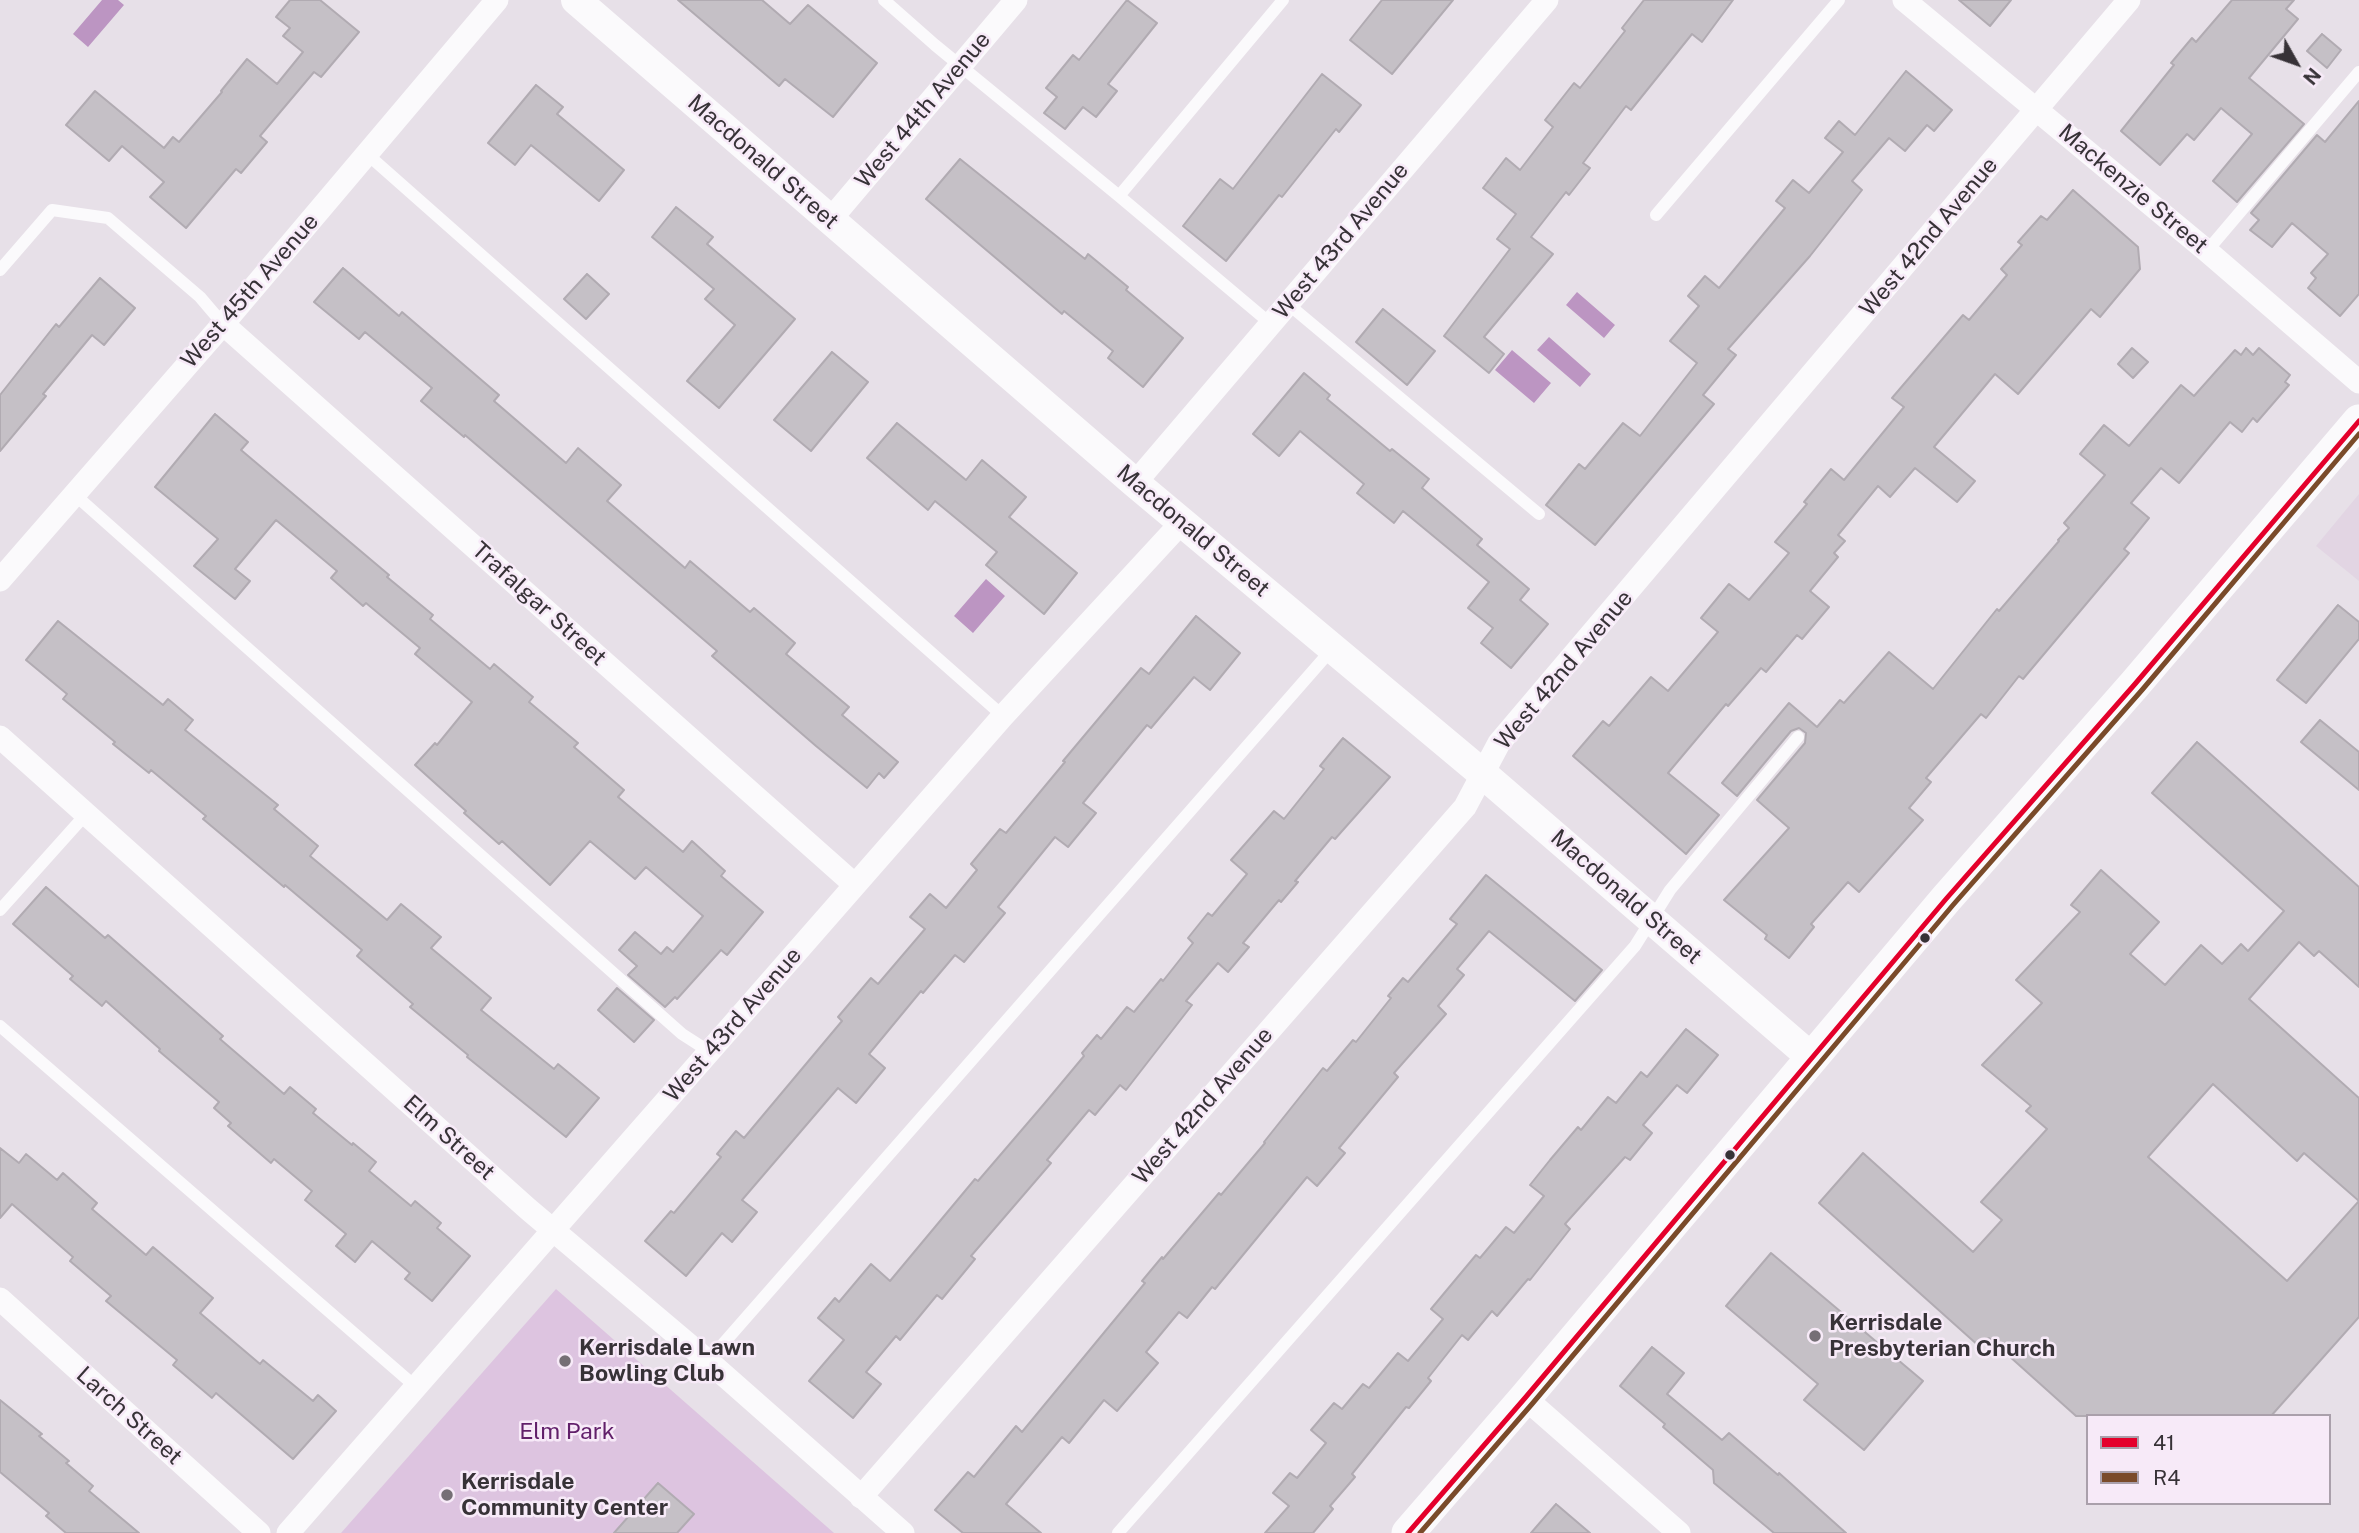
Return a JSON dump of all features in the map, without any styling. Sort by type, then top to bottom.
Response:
[{"type":"main road","points":[[1408,1533],[1946,899],[2359,421]]},
{"type":"street","name":"West 45th Avenue","points":[[0,580],[223,324],[497,0]]},
{"type":"street","name":"Macdonald Street","points":[[576,0],[1135,483],[1483,774],[1812,1058]]},
{"type":"street","name":"West 44th Avenue","points":[[830,220],[1016,0]]},
{"type":"street","name":"West 43rd Avenue","points":[[1135,483],[1547,0]]},
{"type":"street","name":"Mackenzie Street","points":[[1904,0],[2207,251],[2359,382]]},
{"type":"street","name":"West 42nd Avenue","points":[[861,1497],[1467,804],[1499,743],[2129,0]]},
{"type":"street","name":"Trafalgar Street","points":[[223,324],[855,885]]},
{"type":"street","name":"West 43rd Avenue","points":[[288,1533],[1003,716],[1182,522]]},
{"type":"street","name":"Elm Street","points":[[0,737],[552,1230],[903,1533]]},
{"type":"street","name":"Larch Street","points":[[0,1299],[259,1533]]},
{"type":"street","points":[[1525,1398],[1679,1533]]},
{"type":"lane","points":[[884,0],[1271,324]]},
{"type":"lane","points":[[1119,196],[1283,0]]},
{"type":"lane","points":[[1656,215],[1839,0]]},
{"type":"lane","points":[[2207,251],[2359,72]]},
{"type":"lane","points":[[367,154],[1003,716]]},
{"type":"lane","points":[[0,270],[52,210],[108,218],[200,297],[223,324]]},
{"type":"lane","points":[[1288,304],[1539,514]]},
{"type":"lane","points":[[74,494],[682,1034],[710,1052]]},
{"type":"lane","points":[[708,1362],[1333,648]]},
{"type":"lane","points":[[1118,1533],[1635,946],[1670,890],[1798,737]]},
{"type":"lane","points":[[0,910],[87,813]]},
{"type":"lane","points":[[0,1026],[416,1387]]},
{"type":"shaded area","points":[[102,0],[118,0],[124,5],[88,47],[73,34]]},
{"type":"shaded area","points":[[1577,292],[1615,325],[1604,338],[1566,305]]},
{"type":"shaded area","points":[[1549,337],[1591,374],[1580,387],[1537,350]]},
{"type":"shaded area","points":[[1512,350],[1551,383],[1534,403],[1495,370]]},
{"type":"shaded area","points":[[2359,494],[2359,581],[2316,546]]},
{"type":"shaded area","points":[[986,579],[1005,596],[973,633],[954,616]]},
{"type":"green space","name":"Elm Park","points":[[556,1289],[834,1533],[341,1533]]},
{"type":"building","points":[[290,0],[320,0],[359,32],[321,77],[314,72],[260,136],[267,142],[241,173],[236,169],[186,228],[150,197],[164,182],[122,146],[109,161],[66,125],[95,91],[164,148],[173,137],[179,142],[247,59],[277,84],[303,52],[283,36],[290,28],[276,17]]},
{"type":"building","points":[[678,0],[762,0],[790,24],[808,5],[877,63],[833,117],[785,79],[779,86]]},
{"type":"building","points":[[1127,0],[1157,23],[1108,84],[1117,91],[1096,117],[1083,107],[1065,129],[1044,113],[1057,97],[1046,88],[1073,55],[1079,60]]},
{"type":"building","points":[[1382,0],[1453,0],[1392,74],[1350,40]]},
{"type":"building","points":[[1644,0],[1733,0],[1702,42],[1692,34],[1631,110],[1626,106],[1583,163],[1590,168],[1569,195],[1566,192],[1531,237],[1553,254],[1484,337],[1504,354],[1489,373],[1444,336],[1510,249],[1497,239],[1516,214],[1483,188],[1506,158],[1520,170],[1553,127],[1545,120],[1574,83],[1580,88],[1625,31],[1622,28]]},
{"type":"building","points":[[1959,0],[2011,0],[1990,26]]},
{"type":"building","points":[[2232,0],[2294,0],[2286,9],[2298,19],[2249,78],[2304,124],[2237,202],[2213,181],[2252,134],[2221,108],[2194,140],[2187,134],[2160,165],[2121,131],[2192,38],[2196,42]]},
{"type":"building","points":[[2322,34],[2341,50],[2327,68],[2307,51]]},
{"type":"building","points":[[1906,71],[1952,110],[1934,131],[1927,125],[1905,151],[1889,138],[1852,181],[1862,190],[1810,256],[1728,349],[1736,355],[1703,395],[1714,404],[1595,545],[1546,505],[1579,464],[1585,469],[1623,423],[1640,436],[1697,363],[1670,341],[1699,306],[1688,296],[1705,276],[1719,288],[1785,208],[1776,201],[1793,180],[1809,193],[1843,152],[1825,138],[1839,121],[1855,135]]},
{"type":"building","points":[[1322,74],[1361,105],[1339,132],[1336,129],[1226,261],[1183,226],[1220,179],[1233,189]]},
{"type":"building","points":[[536,85],[563,107],[557,114],[624,170],[599,201],[531,145],[515,165],[488,143]]},
{"type":"building","points":[[2359,101],[2359,294],[2340,316],[2308,288],[2316,278],[2311,273],[2328,254],[2292,223],[2272,247],[2250,230],[2259,220],[2251,213],[2317,135],[2325,142]]},
{"type":"building","points":[[960,159],[1085,259],[1088,254],[1183,338],[1143,387],[1108,358],[1113,351],[1064,311],[1062,314],[926,199]]},
{"type":"building","points":[[2073,190],[2138,247],[2140,269],[2100,317],[2091,309],[2018,394],[1995,374],[1934,447],[1975,481],[1957,502],[1915,468],[1890,497],[1878,486],[1838,535],[1845,541],[1834,553],[1838,557],[1810,591],[1829,607],[1802,639],[1797,635],[1766,672],[1761,668],[1728,706],[1726,704],[1668,773],[1719,815],[1686,854],[1573,756],[1603,721],[1609,726],[1651,677],[1668,691],[1718,632],[1701,618],[1729,584],[1749,600],[1789,553],[1775,542],[1807,504],[1804,502],[1831,469],[1844,480],[1904,407],[1892,398],[1963,315],[1969,320],[2007,275],[2001,269],[2022,245],[2018,242],[2041,216],[2047,220]]},
{"type":"building","points":[[676,207],[713,237],[707,244],[795,319],[719,408],[687,381],[735,325],[705,299],[714,289],[652,237]]},
{"type":"building","points":[[343,268],[399,316],[402,312],[499,395],[494,401],[566,463],[578,448],[621,485],[607,501],[685,568],[690,561],[750,612],[754,608],[795,643],[786,654],[849,707],[842,715],[898,762],[884,778],[879,773],[867,788],[816,746],[712,656],[717,651],[465,435],[464,437],[421,401],[432,388],[365,332],[359,339],[314,302]]},
{"type":"building","points":[[587,274],[609,294],[586,319],[564,299]]},
{"type":"building","points":[[100,278],[135,308],[104,345],[92,335],[0,451],[0,395],[56,324],[59,327]]},
{"type":"building","points":[[1383,309],[1435,351],[1407,385],[1356,342]]},
{"type":"building","points":[[2132,348],[2148,362],[2133,378],[2118,364]]},
{"type":"building","points":[[2246,348],[2253,355],[2259,348],[2290,375],[2285,382],[2289,385],[2257,422],[2253,418],[2242,432],[2230,422],[2179,483],[2161,468],[2131,503],[2149,518],[2124,549],[2129,553],[2023,679],[2019,676],[1986,718],[1981,714],[1926,778],[1931,782],[1909,808],[1923,820],[1859,892],[1848,882],[1811,924],[1814,927],[1789,958],[1765,939],[1767,935],[1724,900],[1789,828],[1757,800],[1805,743],[1806,733],[1799,728],[1791,731],[1737,796],[1722,783],[1789,703],[1817,727],[1840,700],[1844,703],[1889,652],[1933,689],[1997,609],[1999,611],[2059,541],[2069,528],[2064,523],[2105,475],[2080,454],[2104,425],[2129,446],[2181,385],[2194,396],[2235,350],[2241,355]]},
{"type":"building","points":[[832,352],[868,382],[811,451],[774,420]]},
{"type":"building","points":[[1304,373],[1330,395],[1327,399],[1429,479],[1422,488],[1482,539],[1477,545],[1529,589],[1520,600],[1548,624],[1511,668],[1481,643],[1493,628],[1468,608],[1489,582],[1403,511],[1394,523],[1357,493],[1364,484],[1300,431],[1279,456],[1253,434]]},
{"type":"building","points":[[215,414],[248,442],[241,450],[389,575],[387,577],[433,615],[430,619],[490,669],[494,664],[533,697],[529,702],[578,743],[574,747],[624,790],[618,797],[683,852],[692,841],[725,871],[721,876],[763,912],[727,955],[721,950],[677,999],[675,997],[665,1007],[628,975],[637,966],[619,950],[635,932],[661,954],[667,947],[673,952],[703,916],[646,867],[635,879],[590,841],[550,885],[502,841],[499,844],[464,813],[466,811],[415,765],[435,743],[437,745],[472,702],[415,654],[420,648],[366,603],[363,606],[331,578],[337,571],[276,520],[235,569],[250,581],[235,599],[194,566],[218,539],[155,487]]},
{"type":"building","points":[[897,423],[966,480],[982,460],[1026,497],[1009,517],[1077,573],[1044,614],[986,565],[997,552],[935,501],[928,510],[867,458]]},
{"type":"building","points":[[2338,605],[2359,622],[2359,639],[2306,703],[2277,680]]},
{"type":"building","points":[[1196,616],[1240,653],[1210,690],[1194,677],[1151,728],[1147,725],[1083,803],[1096,813],[1068,847],[1055,837],[998,907],[1005,913],[964,962],[955,955],[869,1054],[885,1068],[856,1103],[838,1088],[742,1200],[757,1212],[732,1242],[722,1233],[686,1276],[645,1241],[671,1211],[674,1213],[721,1157],[717,1154],[736,1131],[744,1138],[842,1021],[838,1017],[871,978],[878,984],[925,929],[910,917],[930,894],[946,908],[977,870],[971,864],[1000,829],[1006,833],[1141,668],[1149,674]]},
{"type":"building","points":[[58,621],[163,705],[168,699],[193,720],[185,730],[278,805],[274,809],[318,846],[310,856],[387,920],[401,904],[441,937],[431,948],[491,998],[481,1010],[554,1069],[558,1064],[599,1098],[566,1137],[410,1007],[413,1004],[357,956],[362,950],[203,819],[206,816],[151,770],[149,773],[113,744],[115,742],[63,699],[67,694],[26,660]]},
{"type":"building","points":[[2320,720],[2359,752],[2359,790],[2301,742]]},
{"type":"building","points":[[1343,738],[1390,777],[1335,839],[1332,837],[1295,881],[1298,882],[1243,943],[1249,947],[1228,972],[1218,963],[1186,1001],[1192,1005],[1126,1090],[1120,1085],[1095,1115],[1089,1110],[1047,1160],[1051,1163],[971,1256],[975,1259],[942,1299],[937,1295],[900,1340],[896,1336],[866,1372],[881,1384],[853,1418],[809,1381],[844,1340],[818,1318],[835,1298],[839,1302],[871,1264],[890,1281],[975,1179],[978,1181],[1044,1104],[1084,1056],[1082,1053],[1097,1035],[1101,1039],[1127,1007],[1134,1012],[1161,979],[1163,981],[1193,943],[1188,938],[1208,913],[1212,916],[1247,874],[1231,860],[1274,811],[1284,819],[1324,769],[1320,766]]},
{"type":"building","points":[[2197,742],[2359,887],[2359,987],[2319,951],[2314,956],[2299,942],[2249,999],[2359,1098],[2359,1201],[2359,1317],[2273,1414],[2076,1416],[1989,1338],[1980,1347],[1819,1203],[1863,1153],[1973,1252],[2002,1220],[1981,1202],[2047,1129],[2026,1111],[2031,1106],[1982,1065],[2042,1003],[2016,980],[2080,912],[2071,905],[2101,870],[2159,922],[2130,954],[2165,985],[2201,945],[2222,964],[2241,944],[2248,951],[2284,911],[2152,793]],"holes":[[[2213,1084],[2297,1161],[2304,1153],[2359,1201],[2287,1281],[2148,1157]]]},
{"type":"building","points":[[1486,875],[1602,970],[1575,1001],[1489,931],[1457,969],[1464,975],[1438,1006],[1446,1014],[1394,1073],[1398,1077],[1339,1148],[1345,1153],[1317,1186],[1307,1177],[1215,1289],[1212,1287],[1187,1318],[1179,1312],[1146,1352],[1158,1363],[1117,1411],[1104,1400],[1069,1443],[1062,1437],[1006,1504],[1041,1533],[963,1533],[935,1510],[968,1472],[974,1477],[1016,1426],[1022,1432],[1145,1283],[1142,1281],[1219,1193],[1221,1195],[1323,1068],[1327,1071],[1353,1040],[1356,1042],[1391,998],[1388,996],[1403,978],[1408,982],[1457,924],[1450,919]]},
{"type":"building","points":[[46,887],[105,938],[108,935],[223,1036],[220,1039],[284,1094],[290,1087],[316,1109],[313,1113],[376,1162],[369,1171],[411,1206],[415,1201],[441,1223],[437,1228],[470,1256],[432,1301],[405,1279],[410,1273],[372,1241],[355,1262],[336,1246],[346,1234],[305,1200],[312,1191],[274,1159],[271,1163],[228,1126],[231,1123],[214,1108],[219,1102],[106,1001],[102,1006],[70,979],[73,976],[13,924]]},
{"type":"building","points":[[617,988],[654,1020],[634,1042],[598,1010]]},
{"type":"building","points":[[1686,1029],[1718,1055],[1687,1093],[1677,1085],[1643,1125],[1652,1133],[1630,1160],[1625,1157],[1565,1224],[1570,1229],[1530,1280],[1528,1279],[1497,1316],[1492,1311],[1468,1340],[1462,1335],[1428,1378],[1431,1381],[1409,1408],[1406,1407],[1352,1474],[1355,1477],[1330,1506],[1333,1509],[1313,1533],[1265,1533],[1289,1506],[1273,1493],[1290,1473],[1297,1478],[1326,1443],[1311,1430],[1334,1403],[1342,1409],[1363,1384],[1369,1388],[1398,1353],[1408,1361],[1443,1319],[1431,1309],[1476,1255],[1480,1258],[1506,1227],[1514,1233],[1544,1196],[1530,1185],[1550,1160],[1578,1127],[1581,1130],[1608,1097],[1616,1103],[1641,1072],[1647,1077]]},
{"type":"building","points":[[0,1148],[19,1163],[26,1154],[57,1180],[63,1173],[97,1203],[92,1209],[146,1255],[153,1247],[213,1298],[200,1313],[260,1364],[263,1360],[313,1401],[318,1395],[336,1411],[293,1459],[216,1393],[212,1398],[173,1365],[177,1360],[106,1301],[111,1296],[70,1261],[73,1257],[12,1204],[0,1218]]},
{"type":"building","name":"Kerrisdale Presbyterian Church","points":[[1771,1253],[1923,1381],[1864,1450],[1804,1400],[1818,1384],[1726,1306]]},
{"type":"building","points":[[1652,1347],[1684,1373],[1667,1394],[1722,1440],[1729,1433],[1846,1533],[1774,1533],[1714,1483],[1713,1470],[1620,1386]]},
{"type":"building","points":[[0,1400],[42,1434],[39,1436],[93,1486],[89,1491],[139,1533],[66,1533],[46,1516],[49,1513],[0,1472]]},
{"type":"building","points":[[658,1483],[694,1514],[677,1533],[614,1533]]},
{"type":"building","points":[[1556,1504],[1590,1533],[1531,1533]]},
{"type":"transit line","name":"41","points":[[1408,1533],[1946,899],[2135,684],[2359,421]]},
{"type":"transit line","name":"R4","points":[[1420,1533],[1953,905],[2142,690],[2359,434]]},
{"type":"place","name":"Kerrisdale Presbyterian Church","points":[[1815,1336]]},
{"type":"place","name":"Kerrisdale Lawn Bowling Club","points":[[565,1361]]},
{"type":"place","name":"Kerrisdale Community Center","points":[[447,1495]]}]
